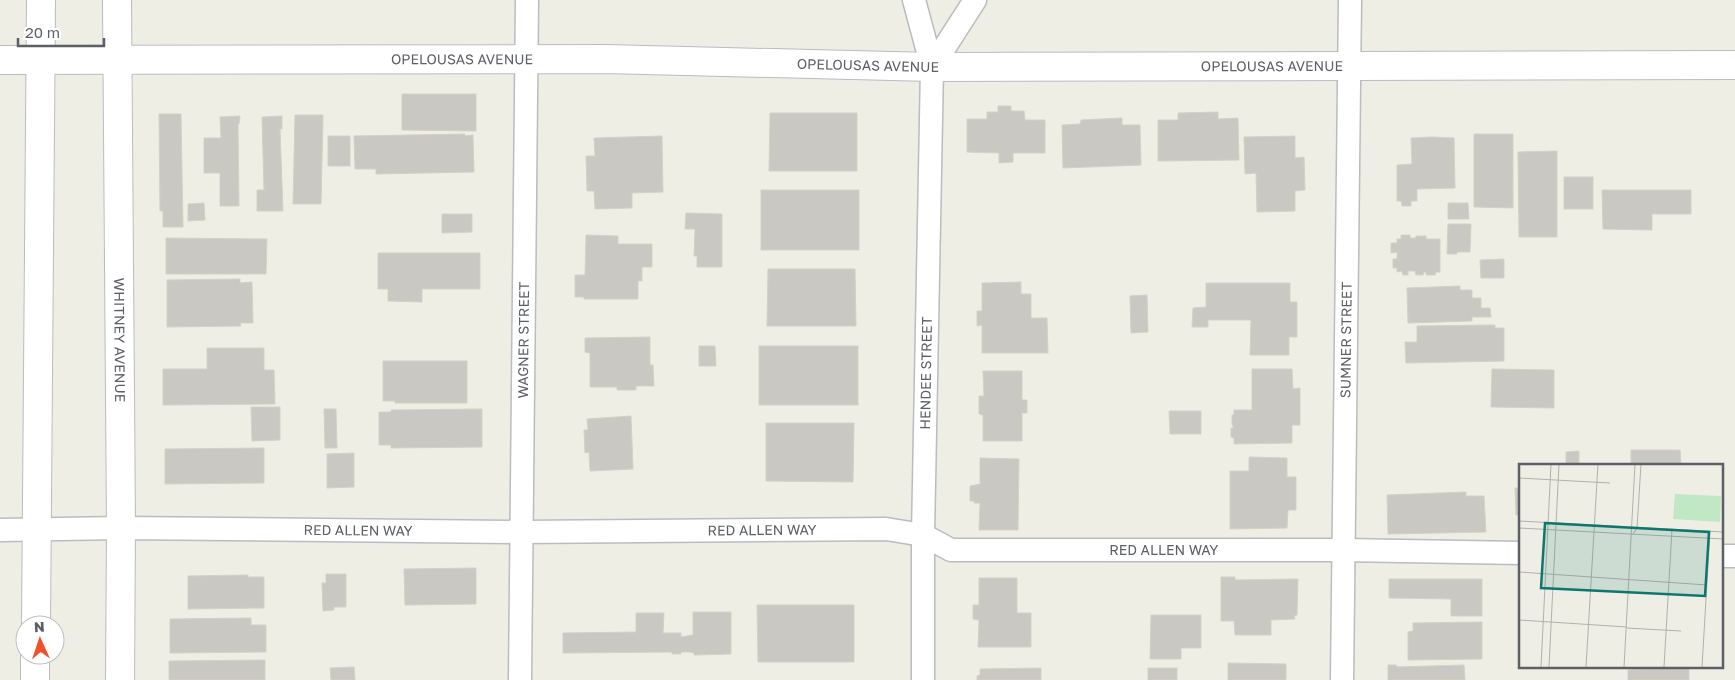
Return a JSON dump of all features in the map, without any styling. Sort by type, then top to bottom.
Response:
[{"type":"street","points":[[36,615],[41,0]]},
{"type":"street","name":"WHITNEY AVENUE","points":[[118,0],[120,680]]},
{"type":"street","name":"WAGNER STREET","points":[[520,680],[527,0]]},
{"type":"street","name":"HENDEE STREET","points":[[914,0],[932,67],[923,535],[923,680]]},
{"type":"street","points":[[932,67],[975,0]]},
{"type":"street","name":"SUMNER STREET","points":[[1342,680],[1350,0]]},
{"type":"street","name":"OPELOUSAS AVENUE","points":[[0,60],[605,59],[932,67],[1735,65]]},
{"type":"street","name":"RED ALLEN WAY","points":[[0,530],[120,528],[522,532],[886,530],[923,535],[951,550],[1343,550],[1519,553]]},
{"type":"street","points":[[1722,556],[1735,556]]},
{"type":"street","points":[[35,665],[35,680]]},
{"type":"building","points":[[402,94],[476,94],[476,131],[402,130]]},
{"type":"building","points":[[998,106],[1011,106],[1011,111],[1024,111],[1025,120],[1045,120],[1045,153],[1013,153],[1013,162],[999,163],[999,153],[967,152],[967,119],[987,119],[987,112],[998,112]]},
{"type":"building","points":[[1218,112],[1218,119],[1238,118],[1239,160],[1158,161],[1158,120],[1178,120],[1178,113]]},
{"type":"building","points":[[770,113],[857,113],[857,171],[769,171]]},
{"type":"building","points":[[159,114],[181,114],[183,227],[163,227],[163,211],[160,211]]},
{"type":"building","points":[[295,115],[323,115],[321,204],[293,204]]},
{"type":"building","points":[[240,116],[238,124],[239,206],[220,206],[220,173],[204,173],[204,138],[221,138],[220,117]]},
{"type":"building","points":[[282,116],[282,129],[280,129],[283,211],[257,211],[257,190],[264,190],[262,117]]},
{"type":"building","points":[[1122,118],[1122,125],[1140,125],[1141,165],[1063,168],[1062,125],[1080,124],[1081,120]]},
{"type":"building","points":[[465,134],[465,136],[473,135],[474,172],[376,174],[376,169],[355,169],[354,136]]},
{"type":"building","points":[[1474,134],[1513,134],[1513,208],[1474,207]]},
{"type":"building","points":[[328,136],[350,136],[350,166],[328,166]]},
{"type":"building","points":[[662,136],[663,192],[632,193],[632,208],[595,209],[594,191],[587,191],[586,156],[595,156],[594,138]]},
{"type":"building","points":[[1295,136],[1295,158],[1304,157],[1305,190],[1295,191],[1295,211],[1257,212],[1256,173],[1245,174],[1244,137]]},
{"type":"building","points":[[1411,138],[1454,138],[1455,188],[1417,189],[1417,201],[1411,201],[1411,206],[1402,206],[1401,201],[1397,201],[1397,165],[1412,164]]},
{"type":"building","points":[[1557,151],[1557,237],[1519,237],[1518,152]]},
{"type":"building","points":[[1564,177],[1593,177],[1593,209],[1564,209]]},
{"type":"building","points":[[761,190],[859,190],[859,250],[761,250]]},
{"type":"building","points":[[1602,190],[1691,190],[1691,214],[1652,214],[1652,230],[1603,229]]},
{"type":"building","points":[[204,203],[205,220],[188,221],[188,204]]},
{"type":"building","points":[[1448,203],[1468,203],[1469,219],[1448,219]]},
{"type":"building","points":[[686,213],[722,214],[722,267],[697,267],[697,256],[694,256],[695,229],[685,229]]},
{"type":"building","points":[[442,214],[472,214],[472,232],[442,233]]},
{"type":"building","points":[[1448,224],[1471,224],[1470,252],[1447,254]]},
{"type":"building","points":[[586,235],[618,236],[618,244],[652,244],[652,267],[642,267],[642,281],[638,281],[638,299],[584,299],[584,297],[575,297],[575,275],[585,275]]},
{"type":"building","points":[[1401,235],[1410,235],[1410,238],[1426,236],[1426,239],[1440,239],[1440,272],[1436,272],[1435,275],[1426,275],[1426,272],[1424,272],[1423,275],[1416,275],[1415,271],[1408,271],[1408,275],[1403,275],[1402,271],[1397,272],[1397,268],[1393,268],[1393,259],[1397,259],[1397,252],[1391,253],[1391,243],[1397,243],[1397,239],[1401,239]]},
{"type":"building","points":[[166,238],[267,239],[266,274],[166,274]]},
{"type":"building","points":[[378,253],[480,253],[480,289],[422,289],[422,302],[388,301],[388,289],[378,289]]},
{"type":"building","points":[[1504,259],[1504,278],[1481,278],[1480,260]]},
{"type":"building","points":[[768,269],[855,269],[856,326],[767,326]]},
{"type":"building","points":[[240,279],[240,283],[252,282],[253,323],[240,323],[241,326],[167,327],[167,280]]},
{"type":"building","points":[[1021,282],[1021,294],[1031,294],[1031,318],[1047,318],[1048,353],[982,353],[982,325],[977,326],[977,311],[982,311],[982,283]]},
{"type":"building","points":[[1206,283],[1290,283],[1290,302],[1297,302],[1297,337],[1289,337],[1289,355],[1250,355],[1251,320],[1208,320],[1208,327],[1192,327],[1193,308],[1206,307]]},
{"type":"building","points":[[1460,286],[1460,290],[1472,290],[1472,298],[1481,298],[1481,308],[1490,308],[1491,317],[1472,317],[1472,321],[1408,323],[1407,288]]},
{"type":"building","points":[[1147,295],[1148,332],[1131,333],[1130,296]]},
{"type":"building","points":[[1495,325],[1495,328],[1504,328],[1504,361],[1406,363],[1405,342],[1417,342],[1417,326]]},
{"type":"building","points":[[650,337],[650,365],[653,365],[654,386],[636,386],[636,390],[617,390],[617,387],[590,387],[590,353],[585,352],[585,338]]},
{"type":"building","points":[[699,346],[715,346],[716,366],[699,366]]},
{"type":"building","points":[[759,346],[858,346],[858,405],[759,405]]},
{"type":"building","points":[[207,348],[264,348],[264,370],[274,370],[275,404],[163,405],[163,369],[207,369]]},
{"type":"building","points":[[383,361],[467,361],[467,403],[395,403],[395,401],[383,401]]},
{"type":"building","points":[[1252,369],[1292,369],[1293,389],[1300,388],[1300,425],[1292,425],[1292,443],[1234,444],[1234,438],[1231,437],[1231,428],[1233,428],[1232,415],[1234,415],[1234,410],[1252,410]]},
{"type":"building","points":[[1492,369],[1554,370],[1554,408],[1491,407]]},
{"type":"building","points":[[983,371],[1022,371],[1022,400],[1027,400],[1027,413],[1022,413],[1022,441],[983,441],[983,415],[979,414],[979,396],[984,396]]},
{"type":"building","points":[[251,407],[280,407],[280,440],[252,441]]},
{"type":"building","points":[[324,409],[336,409],[337,448],[325,448]]},
{"type":"building","points":[[482,409],[482,447],[391,448],[391,445],[379,445],[379,412],[391,412],[391,410]]},
{"type":"building","points":[[1169,411],[1201,411],[1201,434],[1170,434]]},
{"type":"building","points":[[631,416],[633,469],[590,471],[589,452],[585,453],[584,430],[588,430],[587,419]]},
{"type":"building","points":[[766,423],[854,423],[853,482],[766,481]]},
{"type":"building","points":[[264,448],[264,483],[165,484],[165,449]]},
{"type":"building","points":[[1631,450],[1680,450],[1681,464],[1631,464]]},
{"type":"building","points":[[1579,451],[1579,464],[1566,464],[1566,452]]},
{"type":"building","points":[[354,453],[354,487],[327,488],[327,454]]},
{"type":"building","points":[[1249,457],[1287,458],[1287,477],[1296,477],[1296,510],[1288,510],[1287,528],[1230,529],[1230,471],[1249,471]]},
{"type":"building","points":[[980,458],[1019,459],[1018,530],[979,530],[980,503],[970,501],[970,486],[980,484]]},
{"type":"building","points":[[1515,488],[1519,488],[1519,515],[1516,515]]},
{"type":"building","points":[[1466,492],[1466,496],[1484,496],[1486,532],[1388,534],[1387,495]]},
{"type":"building","points":[[476,568],[476,604],[405,605],[404,569]]},
{"type":"building","points":[[326,574],[346,574],[346,607],[334,607],[334,610],[323,611],[322,583],[326,583]]},
{"type":"building","points":[[248,575],[248,577],[264,577],[264,608],[188,609],[188,576]]},
{"type":"building","points":[[1221,577],[1235,577],[1235,580],[1298,579],[1297,615],[1294,616],[1295,619],[1271,620],[1271,635],[1235,635],[1234,621],[1221,621]]},
{"type":"building","points":[[979,578],[1017,578],[1017,613],[1031,613],[1031,647],[978,647],[979,620],[973,619],[973,605],[979,605]]},
{"type":"building","points":[[1389,579],[1482,579],[1482,616],[1451,616],[1451,599],[1389,598]]},
{"type":"building","points":[[757,605],[854,605],[854,662],[758,662]]},
{"type":"building","points":[[693,612],[731,612],[731,654],[694,655],[694,653],[690,652],[681,652],[681,654],[672,654],[672,652],[563,653],[563,633],[636,632],[636,613],[664,613],[663,633],[681,633],[681,637],[693,635]]},
{"type":"building","points":[[1151,615],[1201,615],[1201,648],[1181,648],[1181,659],[1150,659]]},
{"type":"building","points":[[251,618],[251,625],[266,625],[266,652],[170,653],[170,619]]},
{"type":"building","points":[[1482,622],[1482,659],[1408,660],[1408,632],[1413,631],[1413,623]]},
{"type":"building","points":[[265,660],[265,680],[169,680],[169,661]]},
{"type":"building","points":[[1228,663],[1286,664],[1286,680],[1228,680]]},
{"type":"building","points":[[1388,665],[1396,665],[1397,667],[1464,665],[1465,680],[1388,680]]},
{"type":"building","points":[[354,667],[355,680],[331,680],[330,668]]},
{"type":"building","points":[[1041,668],[1041,680],[977,680],[977,676],[980,675],[980,669]]},
{"type":"building","points":[[1148,668],[1177,668],[1177,680],[1148,680]]},
{"type":"building","points":[[1689,668],[1689,680],[1628,680],[1628,670]]}]
